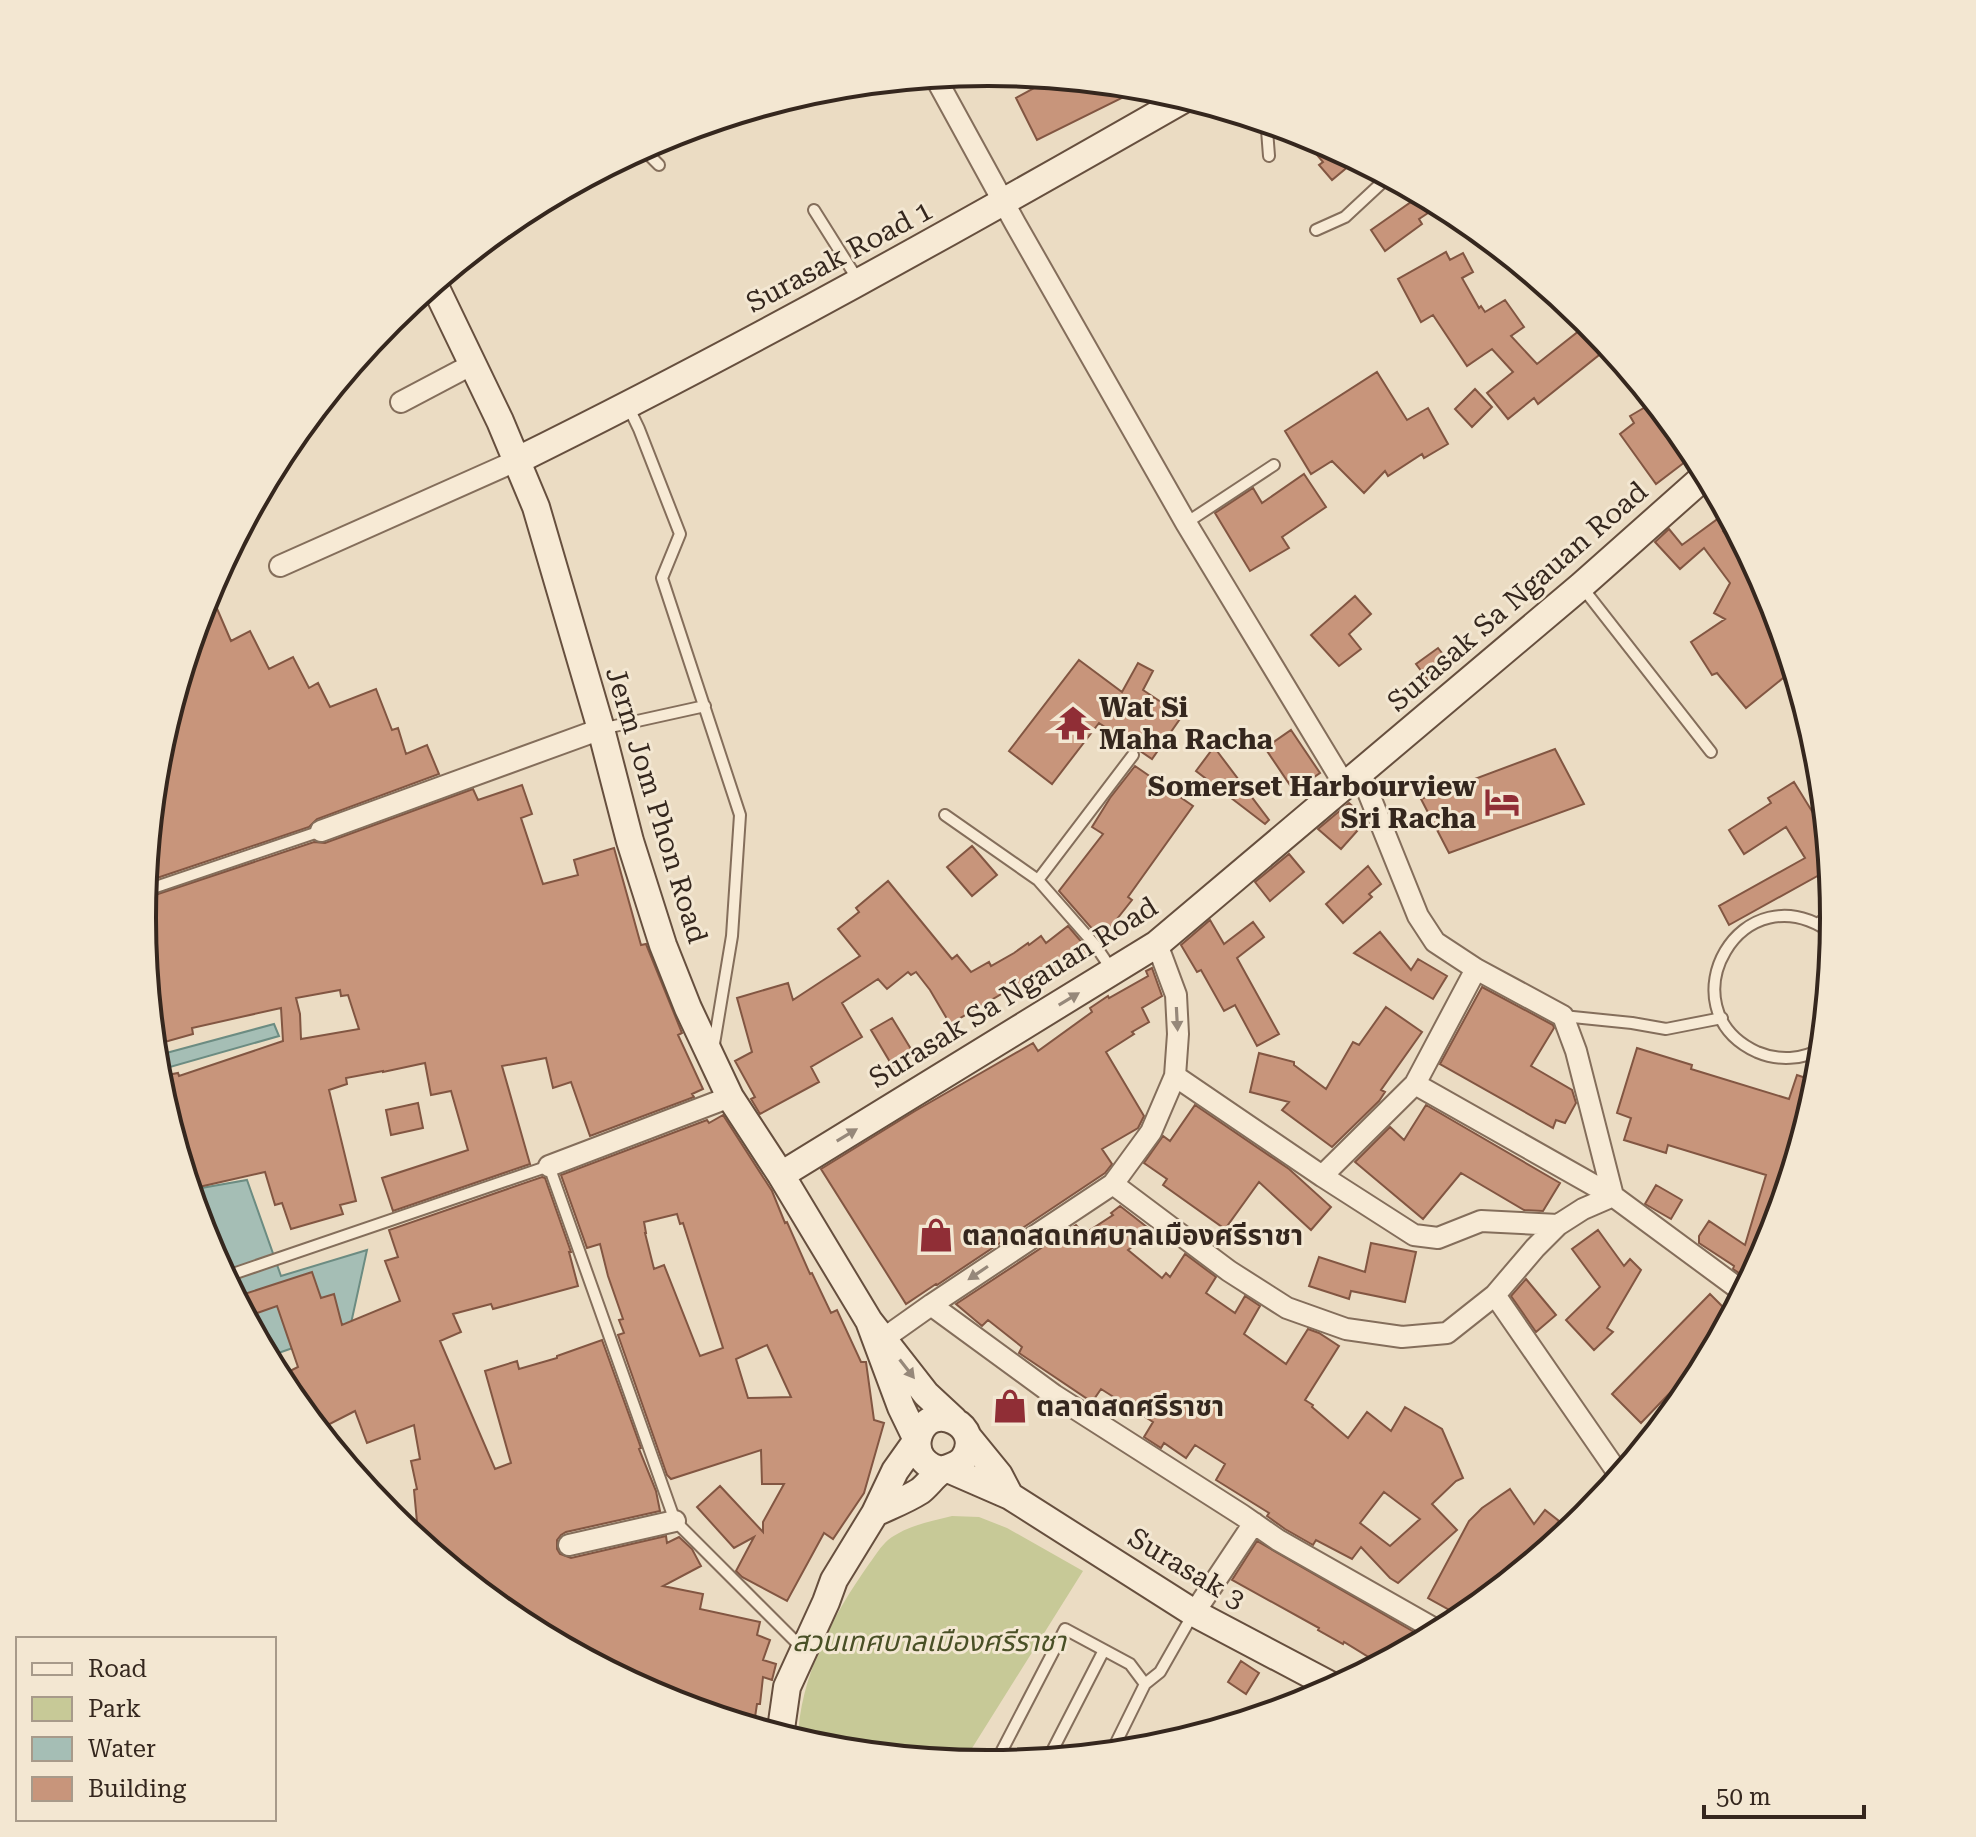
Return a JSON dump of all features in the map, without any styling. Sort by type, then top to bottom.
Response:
[{"type":"main road","name":"Surasak Road 1","points":[[518,460],[628,406],[859,282],[1171,107]]},
{"type":"main road","name":"Jerm Jom Phon Road","points":[[439,293],[518,460],[536,507],[601,729],[630,841],[663,945],[688,1008],[730,1097],[876,1330],[926,1394],[961,1428]]},
{"type":"main road","name":"Surasak Sa Ngauan Road","points":[[781,1175],[1157,944],[1581,586],[1697,483]]},
{"type":"main road","name":"Jerm Jom Phon Road","points":[[876,1330],[896,1395],[917,1440]]},
{"type":"main road","points":[[893,1475],[898,1416],[896,1395]]},
{"type":"main road","points":[[782,1725],[787,1687],[834,1580],[875,1513],[893,1475],[926,1424],[942,1418],[961,1428],[969,1445],[963,1461],[946,1469],[919,1491],[875,1513]]},
{"type":"main road","name":"Surasak 3","points":[[961,1428],[999,1475],[1010,1496]]},
{"type":"main road","points":[[917,1440],[917,1448],[925,1462],[931,1467],[946,1469]]},
{"type":"main road","name":"Surasak 3","points":[[946,1469],[1010,1496],[1194,1613],[1322,1681]]},
{"type":"street","points":[[941,88],[1186,523],[1352,778],[1418,916],[1435,942],[1476,969],[1563,1016],[1576,1051],[1613,1196]]},
{"type":"street","points":[[401,402],[473,364]]},
{"type":"street","points":[[280,566],[518,460]]},
{"type":"street","points":[[321,831],[601,729]]},
{"type":"street","points":[[876,1330],[931,1305],[1113,1184],[1151,1132],[1175,1076],[1178,1034],[1176,995],[1157,944]]},
{"type":"street","points":[[1322,1176],[1415,1084],[1476,969]]},
{"type":"street","points":[[1175,1076],[1414,1235],[1438,1238],[1481,1221],[1558,1225]]},
{"type":"street","points":[[1415,1084],[1613,1196],[1735,1286]]},
{"type":"street","points":[[549,1166],[730,1097]]},
{"type":"street","points":[[1113,1184],[1229,1271],[1287,1308],[1346,1329],[1402,1337],[1447,1333],[1495,1295],[1558,1225],[1583,1209],[1613,1196]]},
{"type":"street","points":[[1495,1295],[1614,1467]]},
{"type":"street","points":[[931,1305],[1054,1395],[1278,1540],[1428,1625]]},
{"type":"street","points":[[569,1545],[675,1521]]},
{"type":"street","points":[[1194,1613],[1254,1523]]},
{"type":"lane","points":[[1267,134],[1269,156]]},
{"type":"lane","points":[[651,157],[659,165]]},
{"type":"lane","points":[[1316,230],[1345,217],[1380,185]]},
{"type":"lane","points":[[814,210],[859,282]]},
{"type":"lane","points":[[628,406],[680,534],[662,578],[740,815],[732,936],[713,1042],[730,1097]]},
{"type":"lane","points":[[1186,523],[1274,465]]},
{"type":"lane","points":[[1581,586],[1711,752]]},
{"type":"lane","points":[[601,729],[705,706]]},
{"type":"lane","points":[[1038,880],[1133,755]]},
{"type":"lane","points":[[945,815],[1038,880],[1095,945],[1114,972]]},
{"type":"lane","points":[[157,887],[321,831]]},
{"type":"lane","points":[[1809,1054],[1790,1059],[1767,1057],[1746,1047],[1729,1031],[1722,1018],[1714,986],[1719,962],[1731,941],[1750,925],[1773,916],[1797,916],[1819,923]]},
{"type":"lane","points":[[1563,1016],[1666,1029],[1722,1018]]},
{"type":"lane","points":[[235,1273],[549,1166],[675,1521],[804,1651]]},
{"type":"lane","points":[[1117,1741],[1145,1684],[1160,1672],[1194,1613]]},
{"type":"lane","points":[[1002,1750],[1065,1629],[1130,1664],[1145,1684]]},
{"type":"lane","points":[[1054,1748],[1104,1650]]},
{"type":"green space","name":"สวนเทศบาลเมืองศรีราชา","points":[[952,1516],[979,1517],[1007,1528],[1083,1571],[971,1750],[879,1744],[799,1729],[811,1671],[843,1604],[883,1545],[895,1535]]},
{"type":"water","points":[[274,1024],[279,1036],[169,1067],[167,1053]]},
{"type":"water","points":[[247,1180],[281,1276],[367,1250],[350,1328],[278,1353],[241,1287],[201,1188]]},
{"type":"building","points":[[1034,88],[1123,97],[1037,140],[1016,98]]},
{"type":"building","points":[[1315,153],[1347,168],[1332,180],[1319,165],[1323,162]]},
{"type":"building","points":[[1411,202],[1429,213],[1419,219],[1422,224],[1385,251],[1371,230]]},
{"type":"building","points":[[1446,252],[1450,260],[1463,253],[1473,272],[1462,278],[1479,308],[1481,306],[1485,312],[1505,300],[1524,327],[1511,336],[1537,364],[1578,331],[1600,354],[1538,404],[1534,398],[1508,419],[1487,393],[1513,372],[1492,349],[1467,366],[1433,315],[1421,322],[1398,279]]},
{"type":"building","points":[[1377,372],[1407,420],[1428,408],[1448,444],[1424,458],[1422,454],[1388,476],[1385,471],[1364,493],[1332,461],[1311,474],[1285,431]]},
{"type":"building","points":[[1475,389],[1492,407],[1472,427],[1455,409]]},
{"type":"building","points":[[1644,408],[1684,463],[1656,484],[1620,434],[1634,423],[1630,416]]},
{"type":"building","points":[[1304,474],[1326,507],[1282,537],[1289,548],[1250,571],[1215,513],[1253,488],[1262,503]]},
{"type":"building","points":[[1718,519],[1757,600],[1784,677],[1746,708],[1717,673],[1712,675],[1691,642],[1725,619],[1714,613],[1730,583],[1704,548],[1680,569],[1655,542],[1669,529],[1682,545]]},
{"type":"building","points":[[1355,596],[1371,614],[1349,634],[1361,649],[1339,666],[1311,635]]},
{"type":"building","points":[[216,607],[231,641],[250,631],[269,669],[293,657],[309,688],[318,683],[330,707],[376,689],[392,730],[398,728],[406,754],[427,745],[439,774],[317,819],[309,827],[157,878],[171,756],[184,703]]},
{"type":"building","points":[[1438,648],[1450,663],[1428,680],[1416,664]]},
{"type":"building","points":[[1079,660],[1122,692],[1138,663],[1153,671],[1143,690],[1182,716],[1152,759],[1099,723],[1052,784],[1009,751]]},
{"type":"building","points":[[1291,730],[1320,773],[1294,791],[1265,748]]},
{"type":"building","points":[[1214,747],[1269,820],[1265,824],[1196,771]]},
{"type":"building","name":"Somerset Harbourview Sri Racha","points":[[1555,749],[1584,804],[1449,853],[1421,799]]},
{"type":"building","points":[[1135,766],[1193,806],[1128,897],[1132,900],[1101,939],[1059,891],[1103,834],[1092,827]]},
{"type":"building","points":[[1794,782],[1813,814],[1819,875],[1729,925],[1719,906],[1805,858],[1786,827],[1744,854],[1729,830],[1771,803],[1768,798]]},
{"type":"building","points":[[522,785],[532,814],[521,818],[543,884],[578,875],[574,860],[614,848],[641,945],[646,944],[682,1033],[678,1035],[703,1089],[692,1094],[694,1097],[590,1136],[571,1082],[553,1088],[546,1058],[502,1066],[530,1164],[393,1211],[382,1178],[468,1150],[451,1091],[431,1095],[425,1063],[346,1078],[347,1084],[329,1090],[356,1201],[340,1205],[343,1214],[291,1229],[282,1203],[275,1205],[265,1172],[200,1187],[170,1075],[178,1073],[179,1076],[283,1041],[281,1008],[192,1028],[193,1034],[165,1042],[157,973],[156,895],[314,842],[325,843],[473,789],[478,800]],"holes":[[[340,990],[341,996],[348,995],[359,1029],[301,1039],[296,998]]]},
{"type":"building","points":[[1349,803],[1366,821],[1341,849],[1318,829]]},
{"type":"building","points":[[972,846],[997,875],[972,896],[947,867]]},
{"type":"building","points":[[1289,854],[1304,872],[1270,901],[1255,882]]},
{"type":"building","points":[[1368,866],[1381,884],[1369,894],[1372,897],[1343,923],[1326,904]]},
{"type":"building","points":[[888,881],[952,959],[957,955],[971,972],[989,962],[991,966],[1041,936],[1046,943],[1068,926],[1090,952],[1071,967],[1068,963],[1041,984],[1023,993],[1017,985],[950,1024],[916,972],[911,975],[908,972],[887,989],[878,979],[842,1003],[862,1037],[811,1067],[819,1082],[760,1114],[751,1099],[755,1097],[735,1061],[752,1052],[737,998],[788,983],[793,1000],[860,956],[838,929],[859,912],[856,908]]},
{"type":"building","points":[[1210,920],[1224,944],[1253,922],[1264,937],[1237,958],[1279,1034],[1257,1046],[1235,1005],[1224,1011],[1201,970],[1197,972],[1181,945]]},
{"type":"building","points":[[1380,932],[1411,970],[1418,959],[1447,976],[1433,999],[1354,953]]},
{"type":"building","name":"ตลาดสดเทศบาลเมืองศรีราชา","points":[[1152,968],[1162,996],[1142,1008],[1149,1022],[1106,1052],[1144,1116],[1138,1128],[1102,1149],[1112,1164],[1105,1173],[906,1304],[821,1169],[1033,1043],[1038,1051],[1092,1012],[1090,1008],[1148,976],[1146,971]]},
{"type":"building","points":[[1482,987],[1553,1025],[1531,1066],[1572,1090],[1576,1103],[1565,1123],[1556,1120],[1553,1128],[1440,1064]]},
{"type":"building","points":[[1386,1007],[1422,1032],[1381,1090],[1385,1092],[1379,1101],[1332,1147],[1282,1110],[1289,1102],[1250,1092],[1259,1053],[1294,1062],[1326,1089],[1353,1042],[1359,1045]]},
{"type":"building","points":[[892,1018],[914,1054],[893,1067],[871,1030]]},
{"type":"building","points":[[1637,1048],[1692,1065],[1691,1069],[1789,1099],[1797,1075],[1805,1078],[1776,1186],[1741,1274],[1733,1269],[1734,1266],[1699,1243],[1699,1236],[1709,1221],[1745,1245],[1766,1175],[1668,1145],[1666,1153],[1624,1140],[1631,1118],[1617,1113]]},
{"type":"building","points":[[418,1103],[423,1128],[391,1135],[386,1110]]},
{"type":"building","points":[[1195,1105],[1289,1169],[1331,1207],[1311,1230],[1259,1182],[1225,1229],[1163,1185],[1167,1179],[1144,1163],[1163,1136],[1170,1141]]},
{"type":"building","points":[[1426,1105],[1560,1183],[1543,1211],[1524,1210],[1461,1173],[1423,1219],[1355,1162],[1390,1127],[1404,1140]]},
{"type":"building","points":[[723,1115],[772,1191],[831,1313],[837,1310],[861,1362],[866,1362],[874,1420],[884,1423],[864,1493],[833,1539],[824,1533],[787,1601],[736,1571],[754,1537],[734,1548],[697,1507],[720,1486],[763,1532],[763,1522],[784,1484],[762,1484],[761,1450],[671,1479],[667,1475],[618,1335],[624,1333],[619,1320],[623,1319],[600,1244],[587,1248],[561,1175],[707,1120],[709,1123]],"holes":[[[677,1214],[680,1224],[683,1223],[723,1348],[700,1356],[664,1265],[654,1269],[645,1233],[644,1222]],[[767,1345],[791,1397],[748,1398],[736,1359]]]},
{"type":"building","points":[[545,1178],[571,1252],[578,1286],[493,1309],[491,1304],[453,1314],[461,1332],[440,1341],[495,1469],[511,1463],[485,1371],[517,1361],[519,1369],[602,1340],[656,1491],[660,1511],[566,1532],[557,1540],[557,1549],[560,1554],[571,1558],[666,1536],[667,1543],[679,1537],[692,1549],[701,1566],[663,1586],[703,1594],[700,1609],[760,1622],[757,1635],[770,1640],[763,1660],[776,1664],[772,1680],[763,1677],[755,1718],[669,1688],[572,1639],[525,1611],[439,1544],[416,1522],[414,1490],[417,1489],[411,1461],[420,1459],[414,1425],[367,1443],[355,1411],[328,1425],[290,1371],[298,1367],[277,1306],[255,1314],[245,1294],[312,1272],[321,1298],[334,1294],[342,1325],[400,1301],[385,1261],[398,1257],[389,1230]]},
{"type":"building","points":[[1656,1185],[1682,1200],[1671,1219],[1645,1204]]},
{"type":"building","points":[[1120,1206],[1152,1231],[1128,1250],[1162,1278],[1166,1273],[1170,1277],[1185,1254],[1216,1277],[1206,1293],[1235,1313],[1245,1296],[1260,1306],[1244,1334],[1286,1364],[1308,1329],[1339,1346],[1305,1400],[1348,1438],[1367,1412],[1391,1431],[1405,1407],[1442,1429],[1463,1478],[1432,1504],[1457,1530],[1398,1583],[1361,1547],[1352,1559],[1316,1540],[1313,1545],[1216,1480],[1225,1464],[1195,1445],[1186,1458],[1164,1443],[1161,1448],[1144,1437],[1153,1422],[1101,1389],[1092,1402],[1019,1353],[1022,1347],[988,1320],[982,1326],[956,1304],[1076,1225],[1084,1234],[1113,1215],[1111,1213]],"holes":[[[1384,1492],[1420,1519],[1390,1546],[1360,1523]]]},
{"type":"building","points":[[1598,1230],[1624,1266],[1630,1259],[1641,1270],[1607,1328],[1613,1332],[1594,1350],[1566,1320],[1600,1287],[1572,1249]]},
{"type":"building","points":[[1371,1243],[1416,1252],[1405,1302],[1351,1291],[1349,1299],[1309,1286],[1319,1257],[1365,1272]]},
{"type":"building","points":[[1526,1279],[1556,1315],[1536,1332],[1511,1296]]},
{"type":"building","points":[[1710,1294],[1724,1308],[1680,1381],[1641,1423],[1612,1394]]},
{"type":"building","points":[[1510,1489],[1534,1524],[1545,1510],[1559,1521],[1537,1544],[1451,1611],[1428,1598],[1469,1521]]},
{"type":"building","points":[[1257,1541],[1415,1632],[1370,1658],[1232,1580]]},
{"type":"building","points":[[1241,1661],[1259,1673],[1246,1694],[1228,1682]]},
{"type":"place","name":"Wat Si Maha Racha","points":[[1073,723]]},
{"type":"place","name":"Somerset Harbourview Sri Racha","points":[[1502,802]]},
{"type":"place","name":"ตลาดสดเทศบาลเมืองศรีราชา","points":[[936,1235]]},
{"type":"place","name":"ตลาดสดศรีราชา","points":[[1010,1406]]}]
